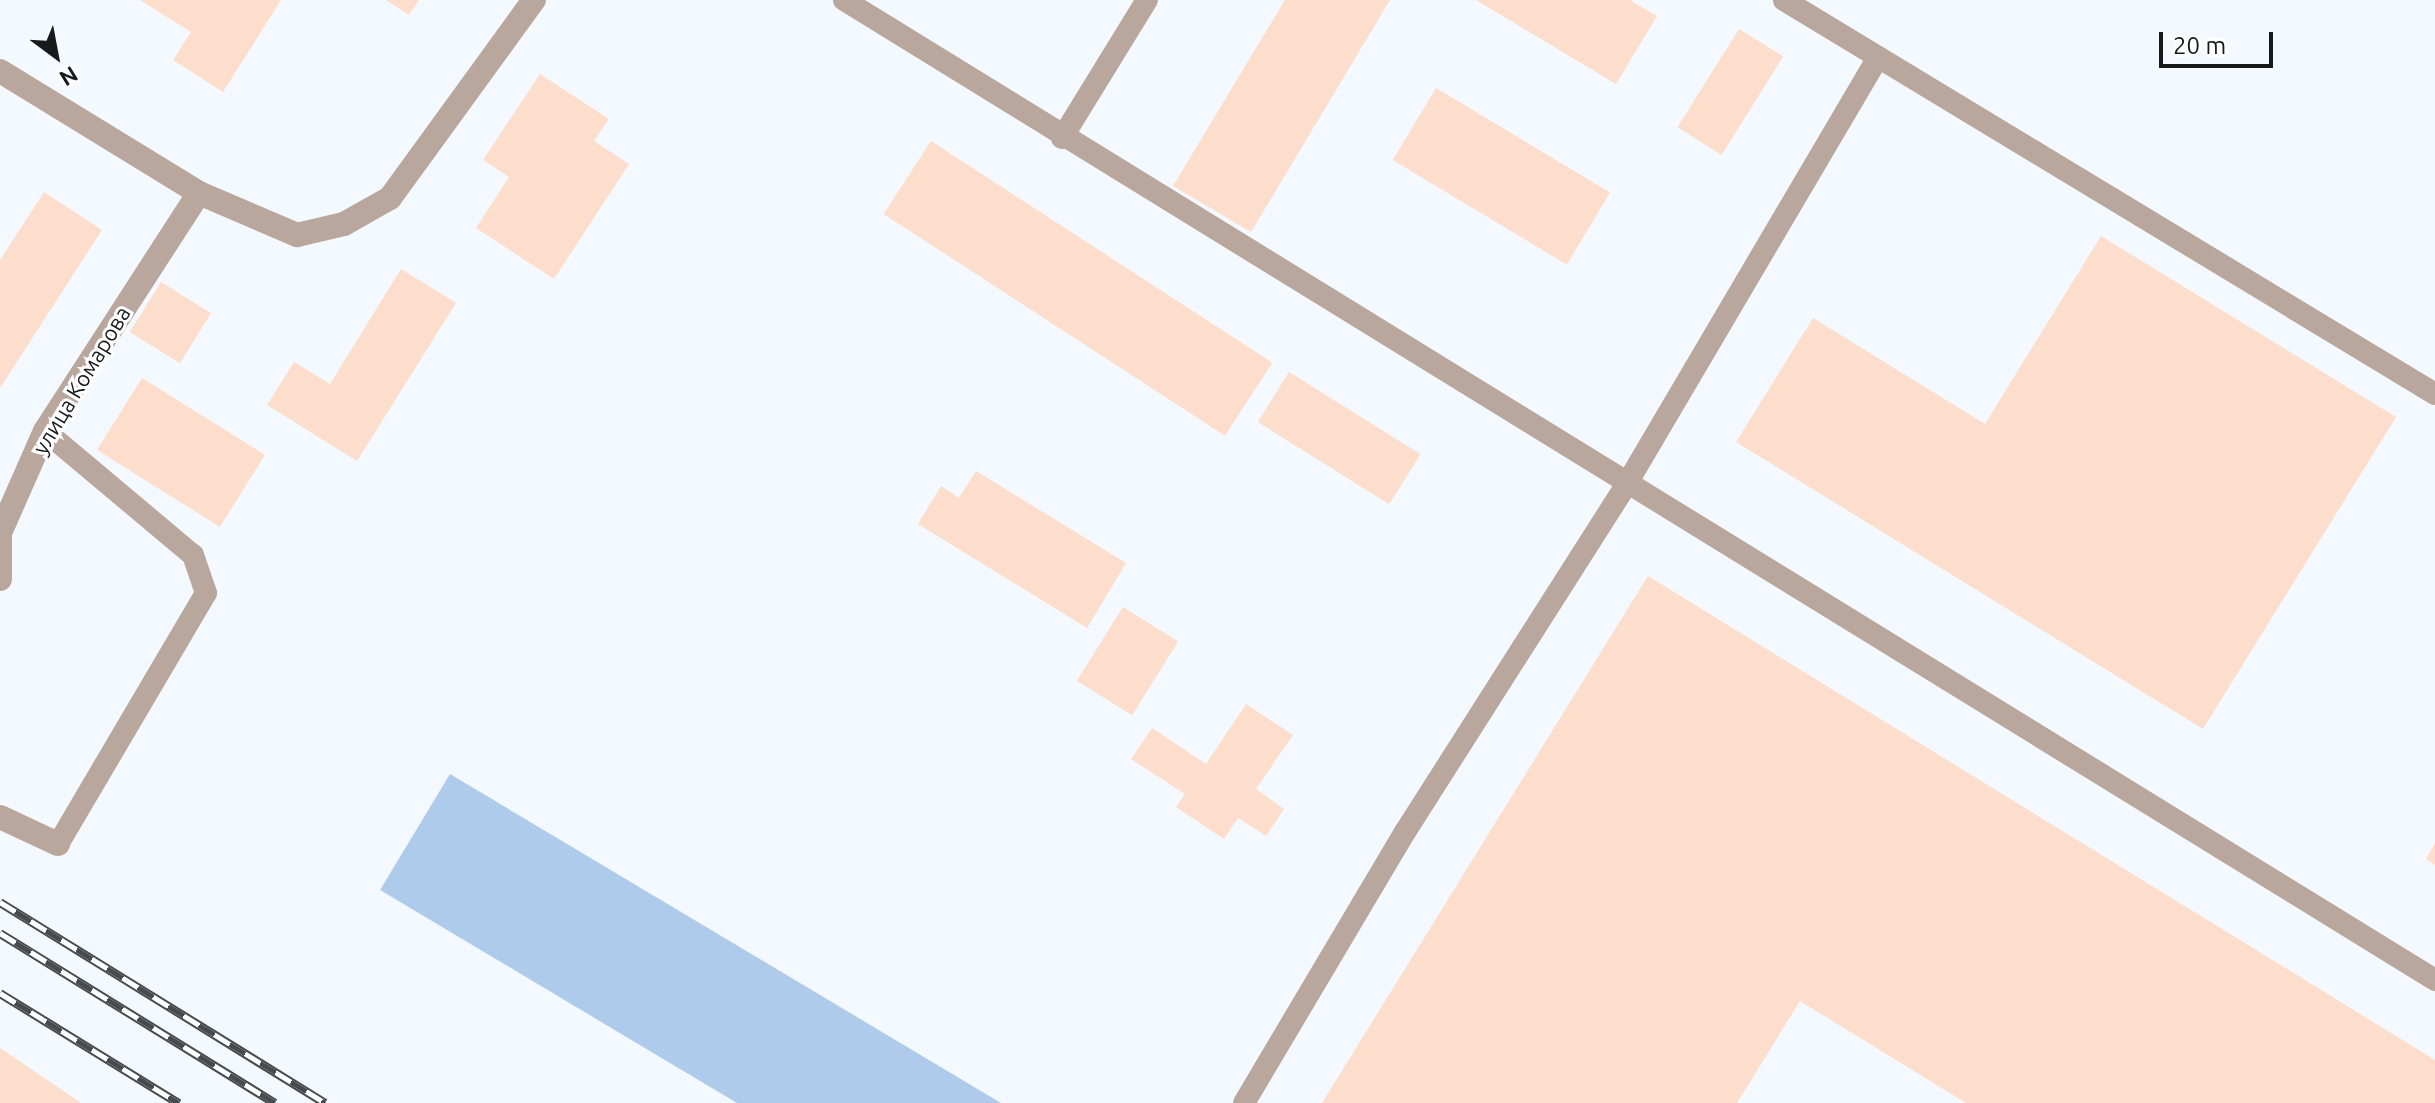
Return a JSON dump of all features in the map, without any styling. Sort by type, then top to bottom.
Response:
[{"type":"street","points":[[0,71],[199,193],[297,235],[344,224],[390,198],[534,0]]},
{"type":"street","name":"улица Комарова","points":[[0,579],[0,533],[45,431],[199,193]]},
{"type":"street","points":[[0,817],[58,844]]},
{"type":"lane","points":[[844,0],[1062,138],[1629,480],[2435,980]]},
{"type":"lane","points":[[1062,138],[1147,0]]},
{"type":"lane","points":[[1784,0],[2435,394]]},
{"type":"lane","points":[[1244,1103],[1405,832],[1629,480],[1878,58]]},
{"type":"lane","points":[[45,431],[193,555],[206,593],[58,844]]},
{"type":"water","points":[[450,774],[1001,1103],[737,1103],[380,890]]},
{"type":"building","points":[[140,0],[281,0],[223,92],[173,60],[191,32]]},
{"type":"building","points":[[386,0],[419,0],[409,15]]},
{"type":"building","points":[[1285,0],[1390,0],[1251,232],[1173,186]]},
{"type":"building","points":[[1476,0],[1630,0],[1657,16],[1616,84]]},
{"type":"building","points":[[1739,29],[1783,57],[1722,155],[1678,127]]},
{"type":"building","points":[[540,74],[609,119],[594,141],[629,164],[554,279],[476,228],[509,177],[483,160]]},
{"type":"building","points":[[1436,88],[1610,193],[1567,265],[1393,160]]},
{"type":"building","points":[[931,141],[1272,363],[1225,436],[884,214]]},
{"type":"building","points":[[44,192],[102,230],[0,388],[0,260]]},
{"type":"building","points":[[2101,236],[2396,417],[2203,729],[1736,442],[1813,318],[1985,424]]},
{"type":"building","points":[[401,269],[456,303],[357,461],[267,405],[294,362],[330,384]]},
{"type":"building","points":[[161,282],[211,313],[180,363],[130,332]]},
{"type":"building","points":[[1289,372],[1420,454],[1389,504],[1258,422]]},
{"type":"building","points":[[142,378],[265,455],[220,527],[97,450]]},
{"type":"building","points":[[976,471],[1126,563],[1087,628],[918,524],[941,486],[959,498]]},
{"type":"building","points":[[1648,576],[2435,1060],[2435,1103],[1966,1103],[1800,1001],[1737,1103],[1322,1103]]},
{"type":"building","points":[[1123,607],[1178,641],[1132,715],[1077,681]]},
{"type":"building","points":[[1246,704],[1293,735],[1256,789],[1284,809],[1266,836],[1238,818],[1224,839],[1176,807],[1185,794],[1131,759],[1152,728],[1206,764]]},
{"type":"building","points":[[2435,843],[2435,865],[2426,859]]},
{"type":"building","points":[[0,1048],[81,1103],[0,1103]]},
{"type":"railway","points":[[0,902],[325,1103]]},
{"type":"railway","points":[[0,933],[275,1103]]},
{"type":"railway","points":[[0,993],[179,1103]]}]
